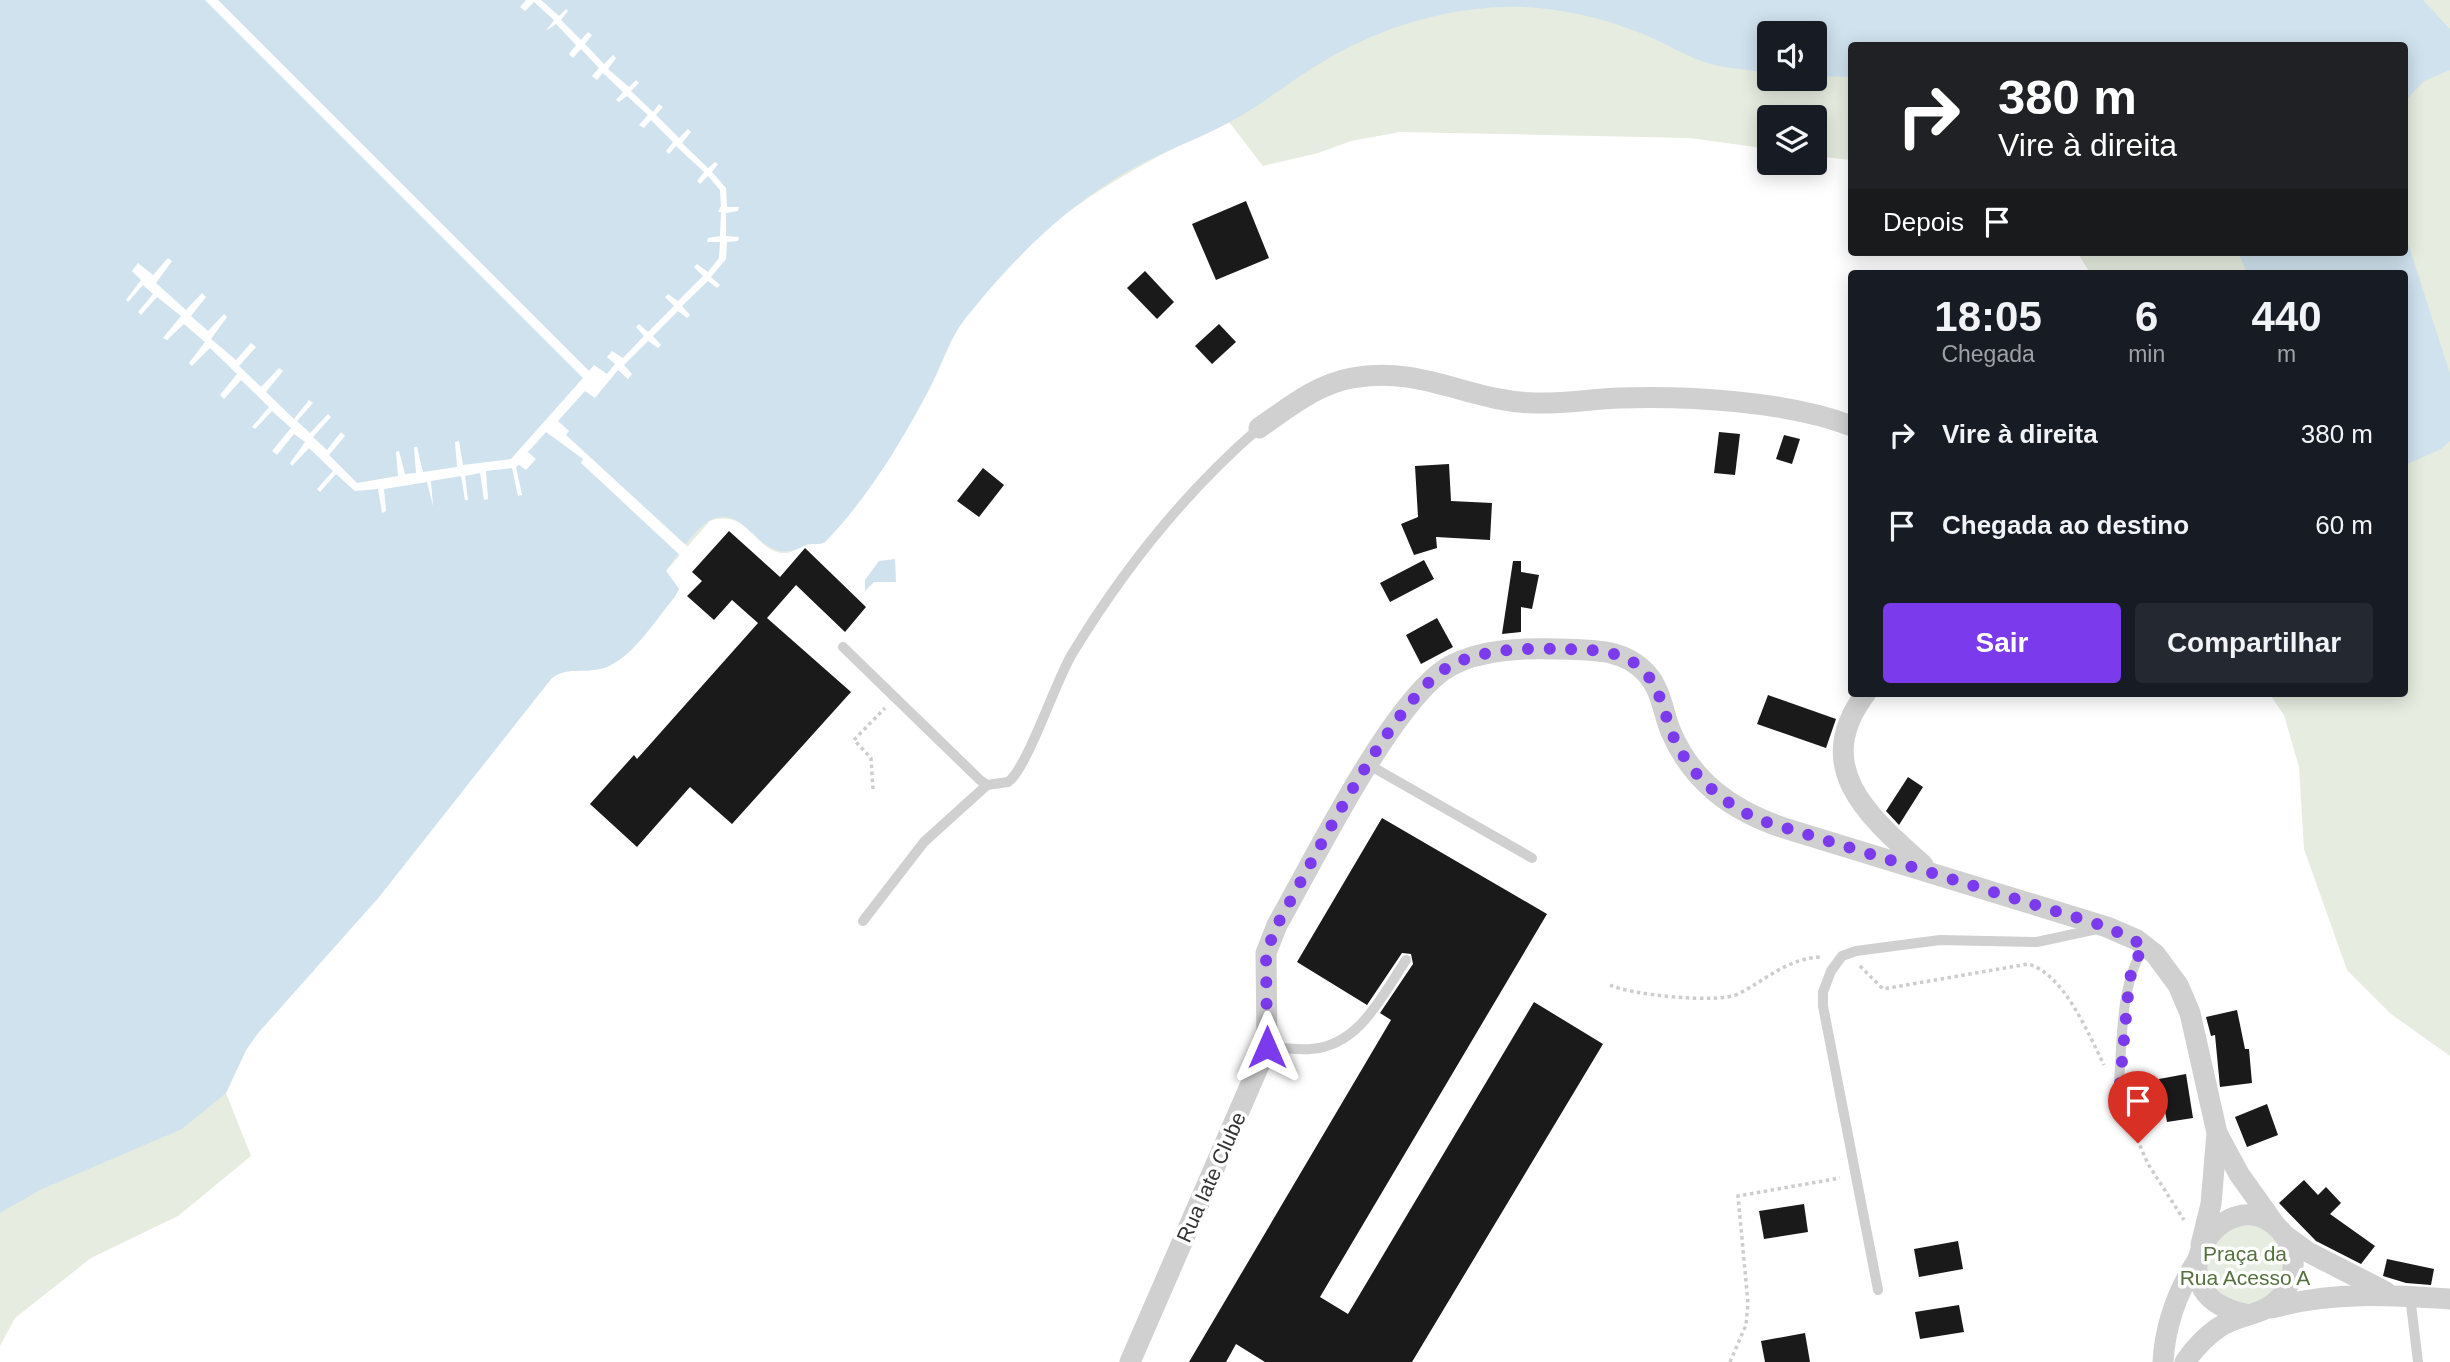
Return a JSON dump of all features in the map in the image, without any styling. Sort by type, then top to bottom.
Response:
[{"type":"street","points":[[1259,428],[1323,386],[1352,378],[1382,375],[1418,376],[1501,400],[1535,403],[1622,398],[1717,400],[1775,408],[1848,425]]},
{"type":"street","name":"Rua Iate Clube","points":[[1130,1362],[1267,1047],[1266,953],[1277,925],[1369,765],[1407,708],[1447,668],[1489,653],[1551,649],[1600,650],[1620,655],[1649,677],[1684,757],[1700,778],[1737,810],[1821,839],[1927,869],[2107,927],[2145,946],[2166,966],[2190,1013],[2217,1133]]},
{"type":"street","points":[[1863,697],[1846,724],[1842,741],[1846,776],[1865,810],[1927,869]]},
{"type":"street","points":[[2185,1362],[2219,1327],[2280,1299],[2290,1284],[2294,1267],[2292,1250],[2239,1174],[2217,1133]]},
{"type":"street","points":[[2217,1133],[2214,1185],[2199,1253],[2199,1281],[2209,1298],[2226,1310],[2255,1312],[2296,1301],[2388,1293],[2450,1299]]},
{"type":"street","points":[[2163,1362],[2165,1343],[2179,1291],[2211,1231],[2225,1220],[2243,1216],[2260,1218],[2319,1258],[2388,1293]]},
{"type":"lane","points":[[863,921],[923,842],[987,785],[1001,785],[1014,778],[1070,657],[1122,580],[1213,468],[1259,428]]},
{"type":"lane","points":[[843,647],[987,785]]},
{"type":"lane","points":[[1369,765],[1532,858]]},
{"type":"lane","points":[[1878,1290],[1823,1006],[1823,992],[1831,971],[1842,956],[1856,951],[1940,940],[2037,942],[2107,927]]},
{"type":"lane","points":[[2119,1094],[2129,984],[2133,964],[2145,946]]},
{"type":"lane","points":[[1267,1047],[1313,1049],[1349,1037],[1373,1010],[1406,960]]},
{"type":"lane","points":[[2410,1296],[2418,1362]]},
{"type":"path","points":[[873,789],[872,758],[854,740],[896,696]]},
{"type":"path","points":[[1610,985],[1636,994],[1724,999],[1738,995],[1788,964],[1808,958],[1842,956],[1872,975],[1883,989],[2028,964],[2042,968],[2054,979],[2081,1020],[2119,1094],[2127,1123],[2199,1253]]},
{"type":"path","points":[[1730,1362],[1746,1325],[1748,1303],[1738,1196],[1856,1175]]},
{"type":"green space","points":[[1364,0],[2450,0],[2450,1056],[2391,1014],[2347,970],[2304,849],[2299,767],[2284,715],[2272,697],[2408,697],[2408,270],[2088,270],[2079,256],[2408,256],[2408,42],[1848,42],[1848,160],[1827,157],[1827,105],[1757,105],[1757,147],[1690,138],[1400,132],[1351,141],[1318,153],[1263,166],[1229,122],[1153,159],[1079,204],[1014,258],[985,290],[960,325],[930,388],[896,449],[855,507],[825,542],[783,553],[773,551],[734,520],[710,521],[666,571],[679,589],[628,653],[602,669],[564,672],[551,679],[379,897],[246,1050],[226,1093],[251,1156],[178,1216],[91,1258],[15,1318],[0,1346],[0,1163],[899,328]]},
{"type":"green space","name":"Praça da Rua Acesso A","points":[[2242,1222],[2268,1229],[2285,1250],[2285,1277],[2268,1300],[2241,1307],[2207,1283],[2209,1243]]},
{"type":"water","points":[[0,0],[2423,0],[2450,29],[2450,70],[2424,81],[2408,98],[2408,42],[1848,42],[1848,77],[1827,76],[1827,21],[1757,21],[1757,71],[1704,62],[1620,25],[1573,13],[1525,7],[1499,7],[1424,19],[1375,35],[1352,46],[1316,65],[1230,122],[1110,181],[1042,234],[1002,275],[959,327],[896,448],[870,488],[825,542],[788,551],[775,550],[734,519],[722,517],[703,525],[666,571],[679,589],[644,635],[628,653],[609,666],[564,672],[551,679],[379,897],[258,1033],[246,1050],[226,1093],[182,1129],[42,1189],[0,1213]]},
{"type":"water","points":[[2408,243],[2450,374],[2450,441],[2441,449],[2408,464],[2408,270],[2246,270],[2240,256],[2408,256]]},
{"type":"water","points":[[895,559],[896,582],[874,582],[865,591],[865,580],[879,561]]},
{"type":"pier","points":[[205,0],[218,0],[589,371],[594,365],[607,374],[615,364],[607,357],[612,351],[623,358],[644,336],[636,327],[639,324],[648,332],[674,306],[665,297],[668,294],[678,301],[703,276],[694,267],[697,264],[708,272],[719,258],[720,242],[707,242],[708,238],[720,236],[720,190],[708,176],[700,184],[697,181],[704,172],[676,146],[669,154],[666,151],[673,142],[651,120],[644,128],[639,125],[648,115],[627,96],[619,102],[616,100],[623,92],[603,73],[597,80],[592,76],[599,68],[581,49],[573,58],[569,54],[576,45],[556,24],[546,31],[554,20],[534,2],[525,11],[520,7],[526,0],[541,0],[559,16],[566,9],[568,11],[561,20],[581,40],[588,32],[592,35],[585,44],[604,64],[613,55],[616,58],[608,69],[629,87],[636,80],[639,83],[631,91],[653,112],[659,104],[663,107],[656,115],[679,138],[688,129],[691,132],[682,143],[708,168],[715,162],[718,164],[712,172],[726,188],[727,207],[739,207],[738,211],[726,213],[726,236],[739,237],[738,241],[727,242],[726,259],[711,277],[720,285],[717,288],[708,281],[682,306],[690,315],[687,318],[678,311],[653,336],[661,345],[658,348],[648,341],[624,365],[632,374],[628,379],[618,370],[595,398],[585,391],[558,421],[569,431],[566,435],[689,548],[682,557],[581,463],[583,459],[546,432],[528,452],[536,459],[526,470],[519,465],[516,467],[522,495],[518,496],[512,468],[486,471],[488,499],[484,500],[480,473],[465,476],[468,500],[465,500],[461,476],[431,481],[433,506],[427,482],[384,489],[386,511],[382,513],[378,489],[355,491],[336,474],[320,492],[317,489],[333,471],[309,448],[292,466],[290,463],[305,442],[294,434],[277,455],[272,451],[291,428],[272,411],[255,429],[252,427],[269,407],[241,380],[224,399],[220,395],[237,374],[210,348],[192,366],[189,363],[205,342],[184,324],[167,340],[163,338],[181,316],[157,297],[141,315],[138,312],[153,294],[143,285],[128,302],[126,300],[141,280],[132,271],[138,263],[153,275],[168,258],[172,261],[156,283],[186,310],[202,293],[206,297],[191,316],[208,331],[224,314],[227,317],[211,339],[236,360],[251,343],[256,347],[239,366],[261,387],[279,368],[283,371],[266,392],[294,419],[309,400],[313,403],[297,421],[310,433],[328,414],[331,417],[313,437],[327,450],[341,432],[345,436],[329,455],[357,483],[398,476],[396,452],[399,451],[405,474],[416,473],[414,447],[417,447],[423,472],[457,467],[455,442],[459,441],[463,465],[511,459],[583,378]]},
{"type":"building","points":[[1246,201],[1269,258],[1216,280],[1192,224]]},
{"type":"building","points":[[1145,271],[1174,302],[1157,319],[1127,288]]},
{"type":"building","points":[[1219,324],[1236,342],[1212,364],[1195,346]]},
{"type":"building","points":[[1719,432],[1740,434],[1735,475],[1714,473]]},
{"type":"building","points":[[1784,435],[1800,439],[1792,464],[1776,459]]},
{"type":"building","points":[[1449,464],[1451,501],[1492,503],[1490,540],[1436,537],[1437,548],[1414,555],[1401,524],[1418,517],[1415,466]]},
{"type":"building","points":[[983,468],[1004,485],[979,517],[957,501]]},
{"type":"building","points":[[729,531],[780,577],[805,548],[866,607],[845,632],[796,585],[767,618],[851,692],[732,824],[690,787],[637,847],[590,804],[634,755],[637,759],[758,623],[732,600],[714,620],[687,596],[702,581],[692,572]]},
{"type":"building","points":[[1424,560],[1434,579],[1390,602],[1380,583]]},
{"type":"building","points":[[1513,561],[1521,561],[1521,572],[1539,575],[1532,609],[1521,607],[1521,632],[1502,634]]},
{"type":"building","points":[[1437,618],[1453,647],[1421,664],[1406,635]]},
{"type":"building","points":[[1768,695],[1836,719],[1826,748],[1757,724]]},
{"type":"building","points":[[1908,777],[1923,787],[1899,825],[1886,811]]},
{"type":"building","points":[[1382,818],[1547,914],[1320,1297],[1348,1314],[1534,1002],[1603,1044],[1412,1362],[1265,1362],[1236,1344],[1226,1362],[1189,1362],[1391,1020],[1380,1013],[1413,964],[1411,954],[1402,953],[1367,1005],[1297,962]]},
{"type":"building","points":[[2237,1010],[2245,1049],[2249,1049],[2252,1083],[2220,1087],[2215,1035],[2211,1036],[2206,1017]]},
{"type":"building","points":[[2186,1074],[2193,1118],[2167,1122],[2159,1079]]},
{"type":"building","points":[[2267,1104],[2278,1135],[2247,1147],[2235,1117]]},
{"type":"building","points":[[2304,1180],[2318,1195],[2326,1187],[2341,1203],[2330,1214],[2375,1246],[2361,1264],[2316,1241],[2279,1203]]},
{"type":"building","points":[[1804,1204],[1808,1232],[1764,1239],[1759,1211]]},
{"type":"building","points":[[1958,1241],[1963,1269],[1919,1277],[1914,1249]]},
{"type":"building","points":[[2387,1259],[2434,1269],[2431,1285],[2406,1283],[2383,1276]]},
{"type":"building","points":[[1959,1305],[1964,1332],[1920,1339],[1915,1312]]},
{"type":"building","points":[[1805,1333],[1810,1362],[1765,1362],[1761,1341]]},
{"type":"route","points":[[1267,1047],[1266,953],[1277,925],[1369,765],[1407,708],[1430,682],[1464,659],[1489,653],[1551,649],[1600,650],[1620,655],[1638,666],[1649,677],[1659,694],[1671,732],[1684,757],[1700,778],[1737,810],[1845,847],[1927,869],[2107,927],[2145,946],[2133,964],[2129,984],[2119,1094],[2127,1123],[2138,1143]]}]
